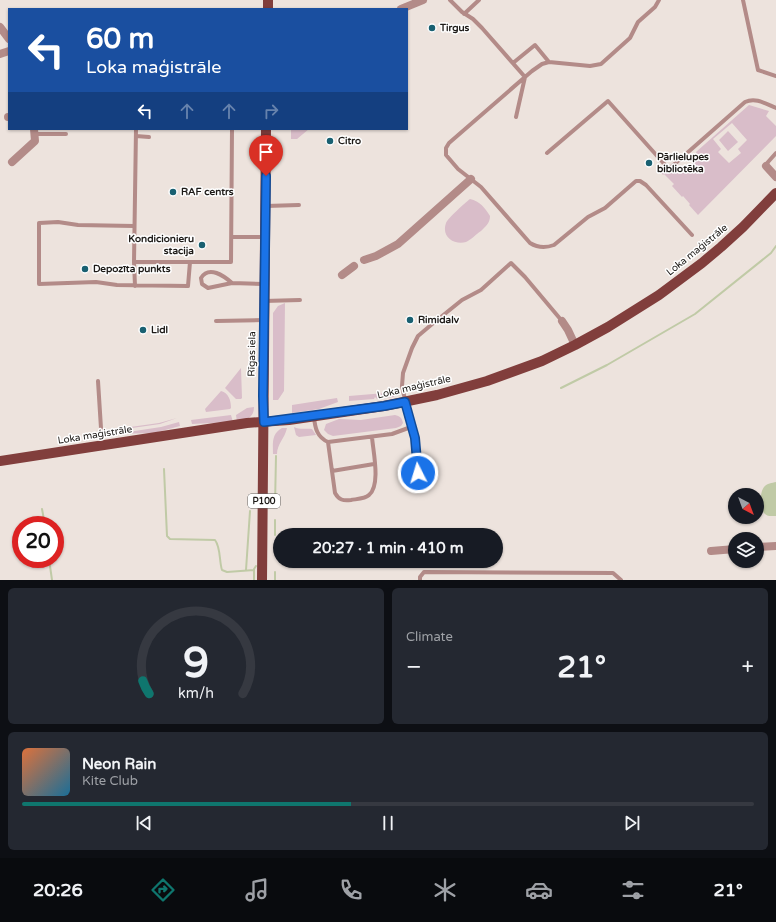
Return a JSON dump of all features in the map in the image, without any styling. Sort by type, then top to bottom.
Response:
[{"type":"main road","name":"Rīgas iela","points":[[262,580],[266,130]]},
{"type":"main road","name":"Loka maģistrāle","points":[[0,461],[235,425],[384,406],[437,395],[487,381],[542,361],[575,345],[643,306],[689,273],[743,227],[776,193]]},
{"type":"street","points":[[403,8],[422,0]]},
{"type":"street","points":[[0,27],[8,38]]},
{"type":"street","points":[[12,162],[34,141],[34,132]]},
{"type":"street","points":[[766,166],[776,176]]},
{"type":"street","points":[[364,260],[376,256],[398,244],[471,179]]},
{"type":"street","points":[[342,275],[354,266]]},
{"type":"street","points":[[562,321],[575,345]]},
{"type":"street","points":[[764,547],[776,546]]},
{"type":"street","points":[[711,551],[728,550]]},
{"type":"lane","points":[[450,0],[464,14],[476,21],[525,77]]},
{"type":"lane","points":[[464,14],[479,0]]},
{"type":"lane","points":[[659,0],[655,7],[638,22],[630,38],[601,64],[590,66],[549,62],[542,64],[449,143],[446,148],[446,155],[458,169],[481,187],[530,243],[539,247],[549,247],[554,245],[588,217],[605,208],[636,181],[640,181],[646,185],[692,236]]},
{"type":"lane","points":[[743,0],[758,70],[776,76]]},
{"type":"lane","points":[[513,63],[535,45],[549,62]]},
{"type":"lane","points":[[516,117],[525,77]]},
{"type":"lane","points":[[547,152],[608,101],[659,159],[670,168],[745,102],[756,100],[776,108]]},
{"type":"lane","points":[[48,135],[49,130]]},
{"type":"lane","points":[[135,286],[134,226],[136,130]]},
{"type":"lane","points":[[134,262],[231,262],[232,130]]},
{"type":"lane","points":[[34,132],[48,135],[66,134]]},
{"type":"lane","points":[[136,136],[149,137]]},
{"type":"lane","points":[[766,166],[776,153]]},
{"type":"lane","points":[[266,206],[299,205]]},
{"type":"lane","points":[[134,226],[78,225],[58,222],[39,223],[39,284],[96,282],[135,286],[188,286],[190,262]]},
{"type":"lane","points":[[232,237],[265,237]]},
{"type":"lane","points":[[418,473],[415,438],[411,427],[402,386],[404,373],[418,336],[450,308],[481,290],[511,263],[525,277],[562,321]]},
{"type":"lane","points":[[232,283],[223,275],[213,272],[206,274],[201,278],[202,284],[208,288],[232,283],[264,284]]},
{"type":"lane","points":[[264,301],[300,300]]},
{"type":"lane","points":[[216,321],[264,320]]},
{"type":"lane","points":[[98,380],[102,446]]},
{"type":"lane","points":[[314,416],[315,429],[319,436],[328,442],[392,434],[411,427]]},
{"type":"lane","points":[[328,442],[335,493],[337,497],[345,501],[370,495],[374,489],[376,481],[372,437]]},
{"type":"lane","points":[[332,471],[374,464]]},
{"type":"lane","points":[[420,580],[420,577],[424,572],[614,573],[621,580]]},
{"type":"shaded area","points":[[749,105],[769,111],[766,116],[776,126],[776,136],[698,215],[683,196],[682,197],[672,186],[674,184],[658,169],[678,168],[685,170],[698,158],[696,152]],"holes":[[[732,123],[747,140],[738,149],[741,153],[729,163],[718,152],[721,149],[713,139]]]},
{"type":"shaded area","points":[[291,130],[308,130],[297,139],[291,139]]},
{"type":"shaded area","points":[[728,131],[738,142],[728,151],[719,140]]},
{"type":"shaded area","points":[[470,199],[477,201],[484,208],[490,216],[489,221],[481,231],[468,241],[461,243],[453,241],[445,232],[446,223],[453,214]]},
{"type":"shaded area","points":[[285,303],[284,391],[278,400],[273,400],[273,313],[278,306]]},
{"type":"shaded area","points":[[241,368],[242,398],[236,399],[225,388]]},
{"type":"shaded area","points":[[221,391],[224,392],[229,398],[231,408],[206,412],[205,409]]},
{"type":"shaded area","points":[[397,392],[394,397],[377,399],[375,397],[374,399],[349,401],[349,396]]},
{"type":"shaded area","points":[[337,398],[338,402],[319,409],[292,413],[292,405]]},
{"type":"shaded area","points":[[254,407],[253,414],[251,416],[237,422],[236,415],[247,408]]},
{"type":"shaded area","points":[[231,415],[233,422],[192,424],[191,420]]},
{"type":"shaded area","points":[[395,415],[402,420],[403,423],[401,426],[396,428],[333,436],[324,430],[326,424],[339,419],[361,420]]},
{"type":"shaded area","points":[[177,418],[160,424],[111,431],[109,430],[159,423]]},
{"type":"shaded area","points":[[179,422],[180,426],[154,433],[115,434],[161,427]]},
{"type":"shaded area","points":[[294,427],[301,429],[312,429],[316,435],[299,437],[296,435]]},
{"type":"shaded area","points":[[287,428],[285,435],[278,447],[277,454],[273,454],[274,436],[278,430]]},
{"type":"shaded area","points":[[776,482],[776,516],[768,516],[764,513],[764,488],[770,483]]},
{"type":"waterway","points":[[561,388],[607,365],[695,314],[771,253],[776,246]]},
{"type":"waterway","points":[[275,505],[276,456]]},
{"type":"waterway","points":[[164,469],[167,536],[170,539],[215,540],[218,547],[222,570],[227,572],[254,570]]},
{"type":"waterway","points":[[42,509],[43,516]]},
{"type":"waterway","points":[[246,570],[250,511]]},
{"type":"waterway","points":[[275,520],[275,528]]},
{"type":"waterway","points":[[254,580],[254,569],[256,566]]},
{"type":"waterway","points":[[50,568],[52,580]]},
{"type":"waterway","points":[[275,572],[275,580]]},
{"type":"place","name":"Tirgus","points":[[432,28]]},
{"type":"place","name":"Citro","points":[[330,141]]},
{"type":"place","name":"Pārlielupes bibliotēka","points":[[649,163]]},
{"type":"place","name":"RAF centrs","points":[[173,192]]},
{"type":"place","name":"Kondicionieru stacija","points":[[202,245]]},
{"type":"place","name":"Depozīta punkts","points":[[85,269]]},
{"type":"place","name":"Rimidalv","points":[[410,320]]},
{"type":"place","name":"Lidl","points":[[143,330]]},
{"type":"route","points":[[266,176],[263,396],[264,422],[289,420],[405,402],[415,438],[418,473]]}]
